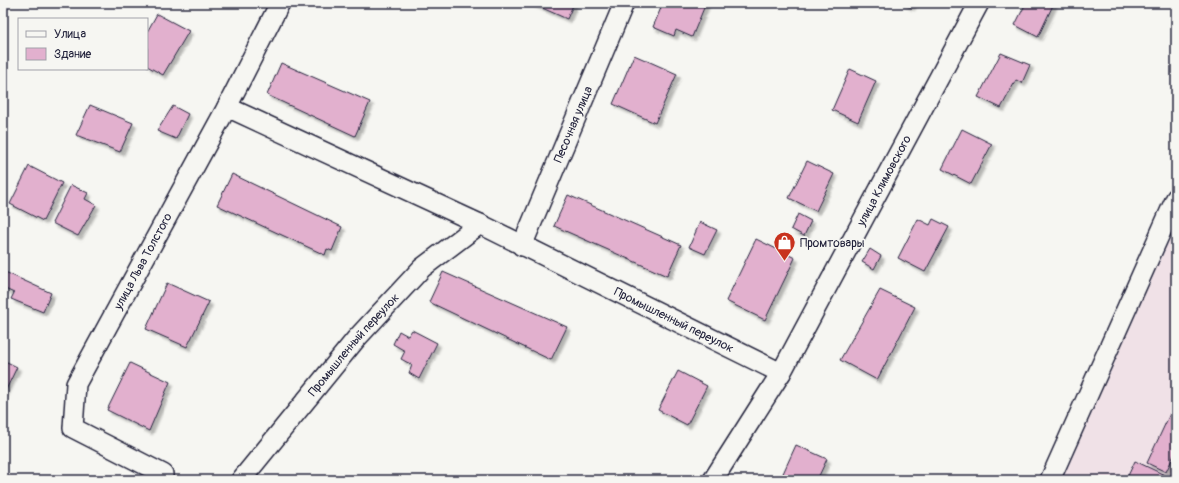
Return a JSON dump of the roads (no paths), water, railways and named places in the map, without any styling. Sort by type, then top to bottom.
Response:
[{"type":"street","name":"улица Льва Толстого","points":[[163,480],[163,474],[73,428],[76,384],[227,107],[280,3]]},
{"type":"street","name":"Песочная улица","points":[[522,246],[624,3]]},
{"type":"street","name":"улица Климовского","points":[[713,480],[781,373],[979,3]]},
{"type":"street","name":"Промышленный переулок","points":[[227,107],[480,224],[781,373]]},
{"type":"street","points":[[1050,480],[1176,198]]},
{"type":"street","name":"Промышленный переулок","points":[[241,480],[356,338],[422,268],[480,224]]},
{"type":"place","name":"Промтовары","points":[[785,262]]}]
